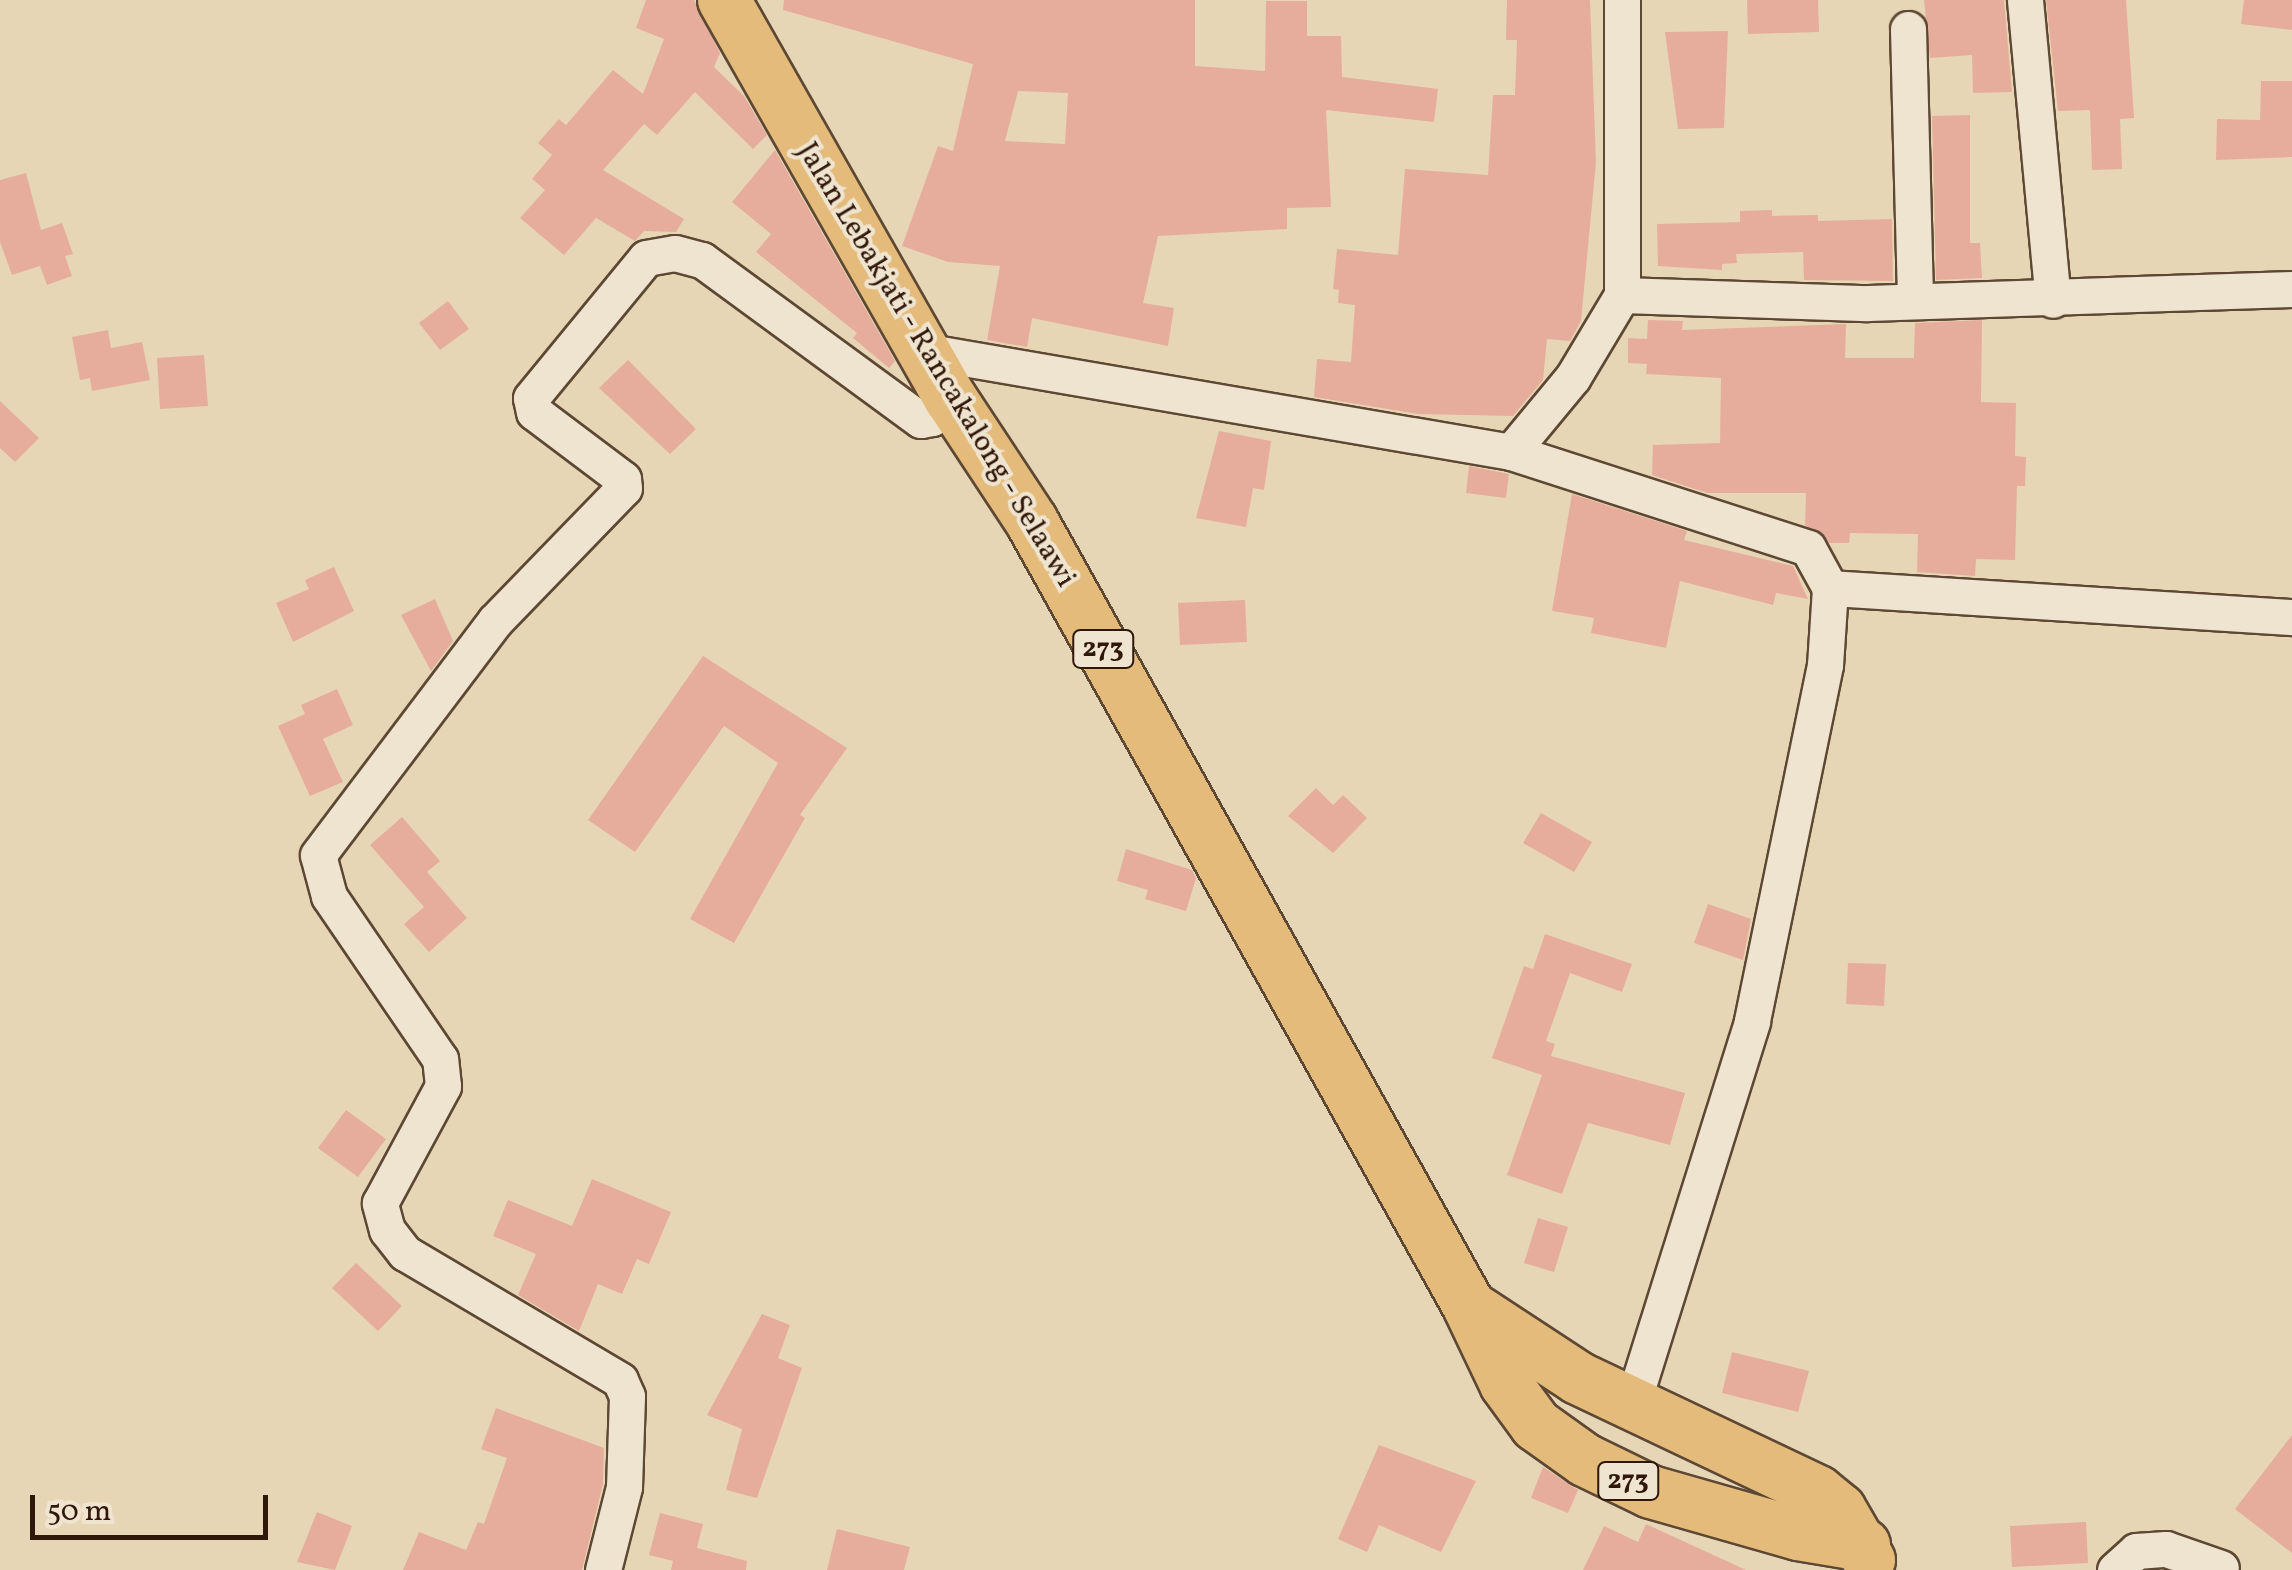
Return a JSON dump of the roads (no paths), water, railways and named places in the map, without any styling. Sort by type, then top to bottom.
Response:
[{"type":"main road","name":"Jalan Lebakjati - Rancakalong - Selaawi","points":[[724,0],[950,398],[1032,522],[1469,1306],[1489,1354],[1526,1411],[1585,1460],[1716,1512],[1869,1558]]},
{"type":"main road","name":"Jalan Lebakjati - Rancakalong - Selaawi","points":[[1469,1306],[1536,1354],[1632,1406],[1818,1492],[1869,1558]]},
{"type":"street","points":[[1512,452],[1573,378],[1622,296],[1622,0]]},
{"type":"street","points":[[2025,0],[2052,300]]},
{"type":"street","points":[[1908,29],[1915,300]]},
{"type":"street","points":[[604,1570],[624,1486],[627,1396],[620,1380],[406,1253],[387,1230],[380,1203],[444,1086],[440,1059],[336,909],[318,855],[495,620],[624,488],[624,479],[534,412],[531,398],[646,258],[675,253],[725,274],[921,420],[932,418],[950,398]]},
{"type":"street","points":[[1622,296],[2052,300],[2292,289]]},
{"type":"street","points":[[923,351],[1512,452],[1808,548],[1830,588],[1824,666],[1752,1022],[1632,1406]]},
{"type":"street","points":[[1830,588],[2292,618]]},
{"type":"street","points":[[2115,1570],[2136,1551],[2166,1549],[2221,1568]]}]
